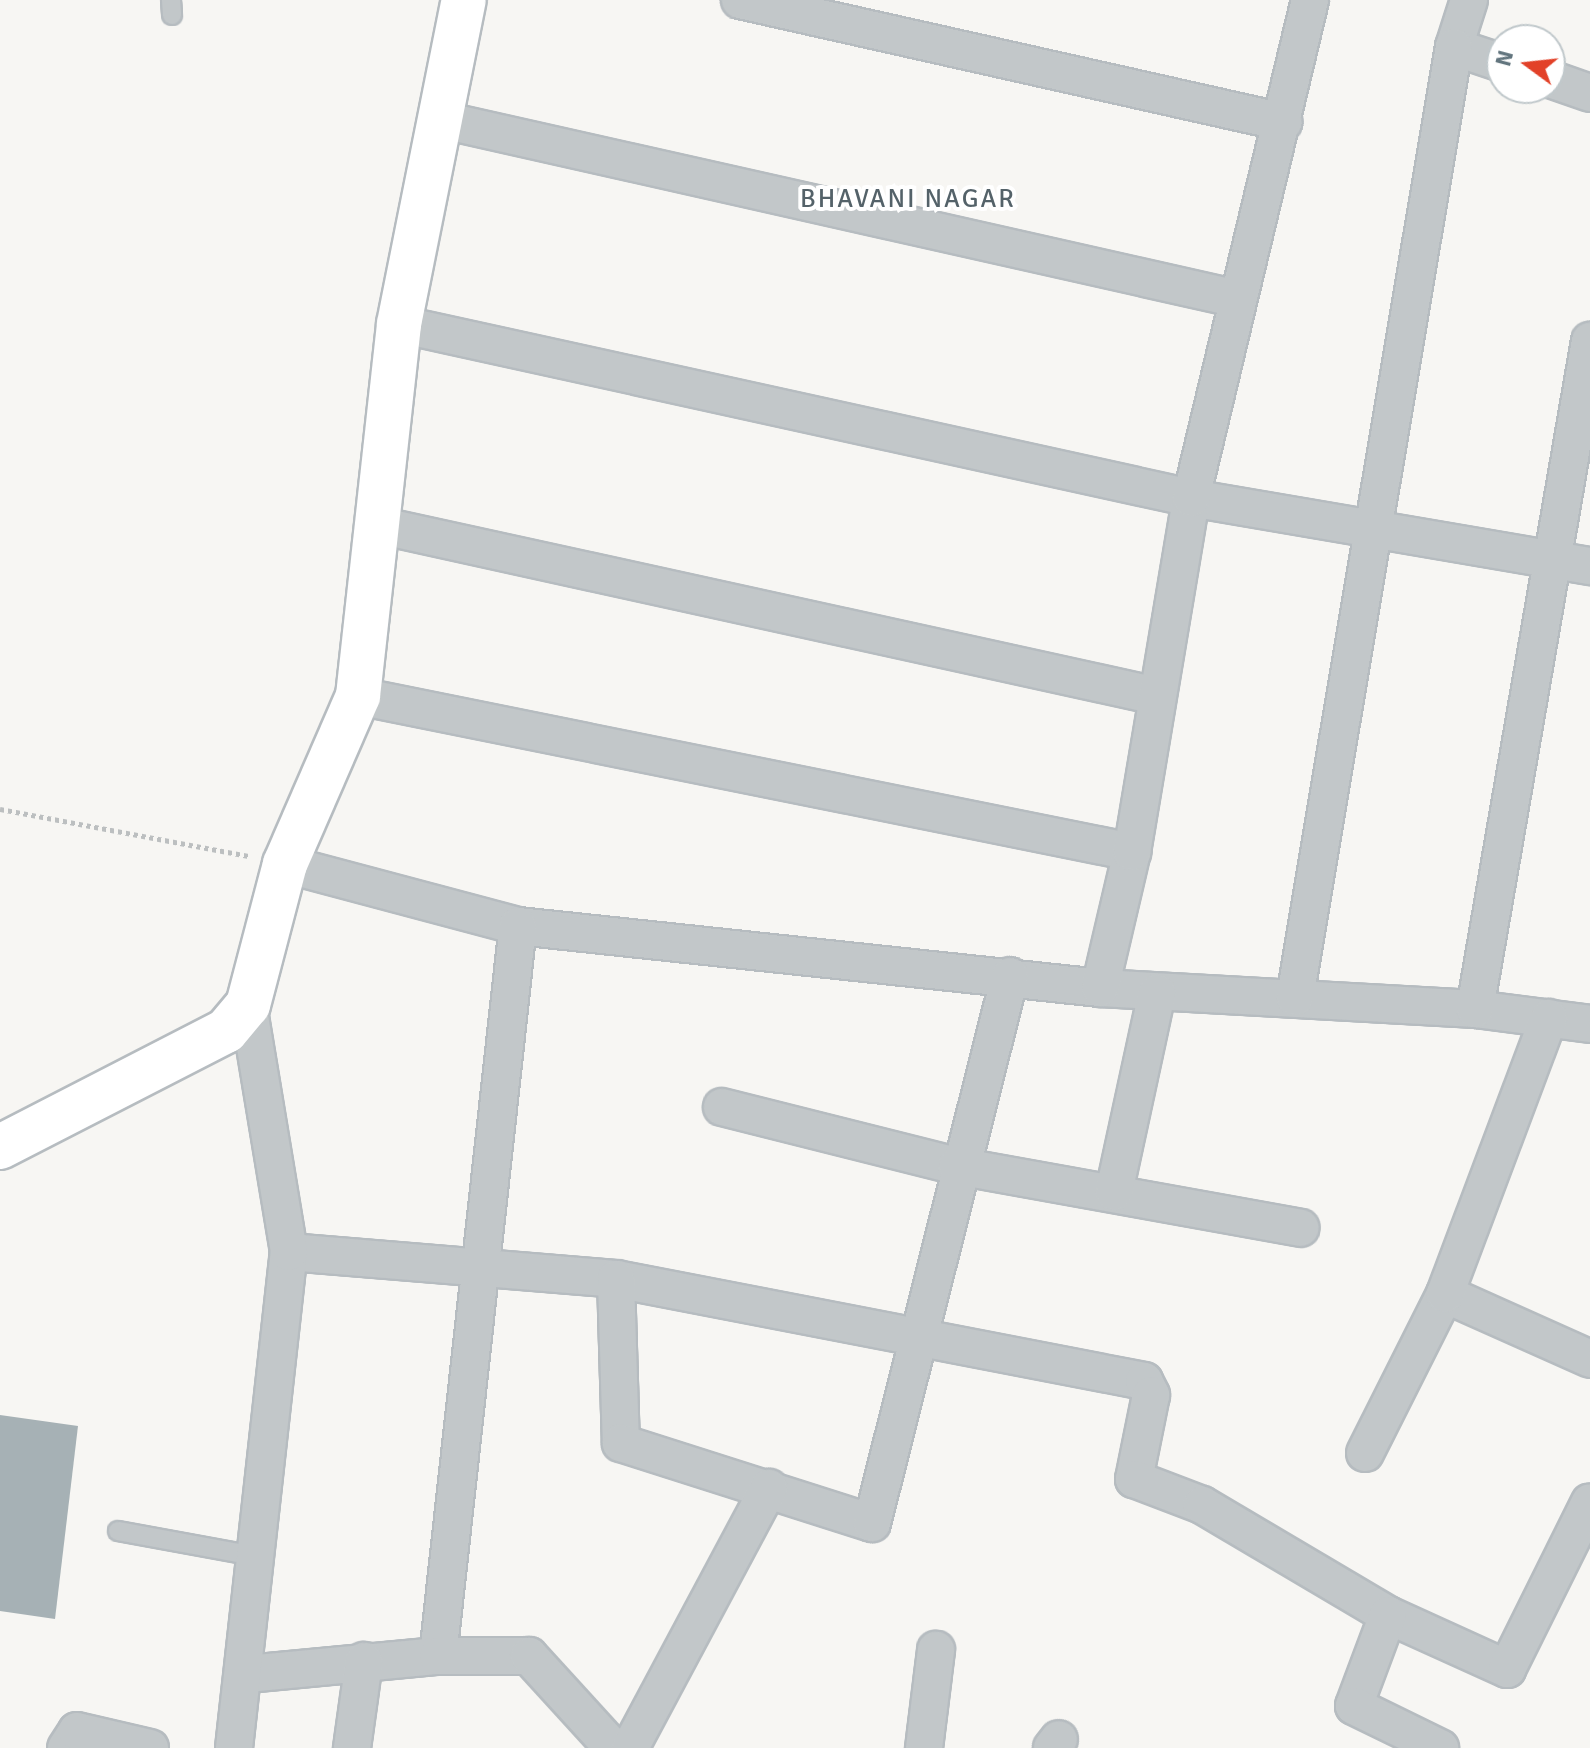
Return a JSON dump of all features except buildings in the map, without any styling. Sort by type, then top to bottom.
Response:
[{"type":"street","points":[[234,1748],[247,1674],[289,1252],[248,1005],[285,864],[358,696],[399,324],[464,0]]},
{"type":"street","points":[[740,0],[1283,122]]},
{"type":"street","points":[[1100,988],[1132,852],[1191,498],[1310,0]]},
{"type":"street","points":[[1295,997],[1370,528],[1454,47],[1469,0]]},
{"type":"street","points":[[1454,47],[1486,58]]},
{"type":"street","points":[[1566,85],[1590,93]]},
{"type":"street","points":[[438,119],[1238,299]]},
{"type":"street","points":[[399,324],[1191,498],[1590,566]]},
{"type":"street","points":[[1475,1009],[1590,341]]},
{"type":"street","points":[[378,525],[1157,696]]},
{"type":"street","points":[[358,696],[1132,852]]},
{"type":"street","points":[[285,864],[518,926],[1100,988],[1475,1009],[1590,1024]]},
{"type":"street","points":[[438,1656],[476,1262],[518,926]]},
{"type":"street","points":[[616,1279],[621,1443],[872,1523],[957,1166],[1010,976]]},
{"type":"street","points":[[1114,1192],[1157,993]]},
{"type":"street","points":[[0,1147],[226,1031],[248,1005]]},
{"type":"street","points":[[1365,1453],[1445,1294],[1549,1018]]},
{"type":"street","points":[[722,1107],[957,1166],[1300,1228]]},
{"type":"street","points":[[289,1252],[476,1262],[616,1279],[1144,1381],[1151,1395],[1134,1479],[1202,1505],[1388,1615],[1507,1669],[1576,1570],[1590,1502]]},
{"type":"street","points":[[1445,1294],[1590,1359]]},
{"type":"street","points":[[630,1748],[769,1488]]},
{"type":"street","points":[[1388,1615],[1354,1706],[1396,1739],[1440,1748]]},
{"type":"street","points":[[924,1748],[936,1650]]},
{"type":"street","points":[[247,1674],[438,1656],[529,1656],[613,1748]]},
{"type":"street","points":[[352,1748],[364,1661]]},
{"type":"street","points":[[66,1748],[77,1731],[150,1748]]},
{"type":"lane","points":[[118,1531],[259,1557]]},
{"type":"path","points":[[0,809],[285,864]]},
{"type":"district","name":"BHAVANI NAGAR","points":[[908,200]]}]
